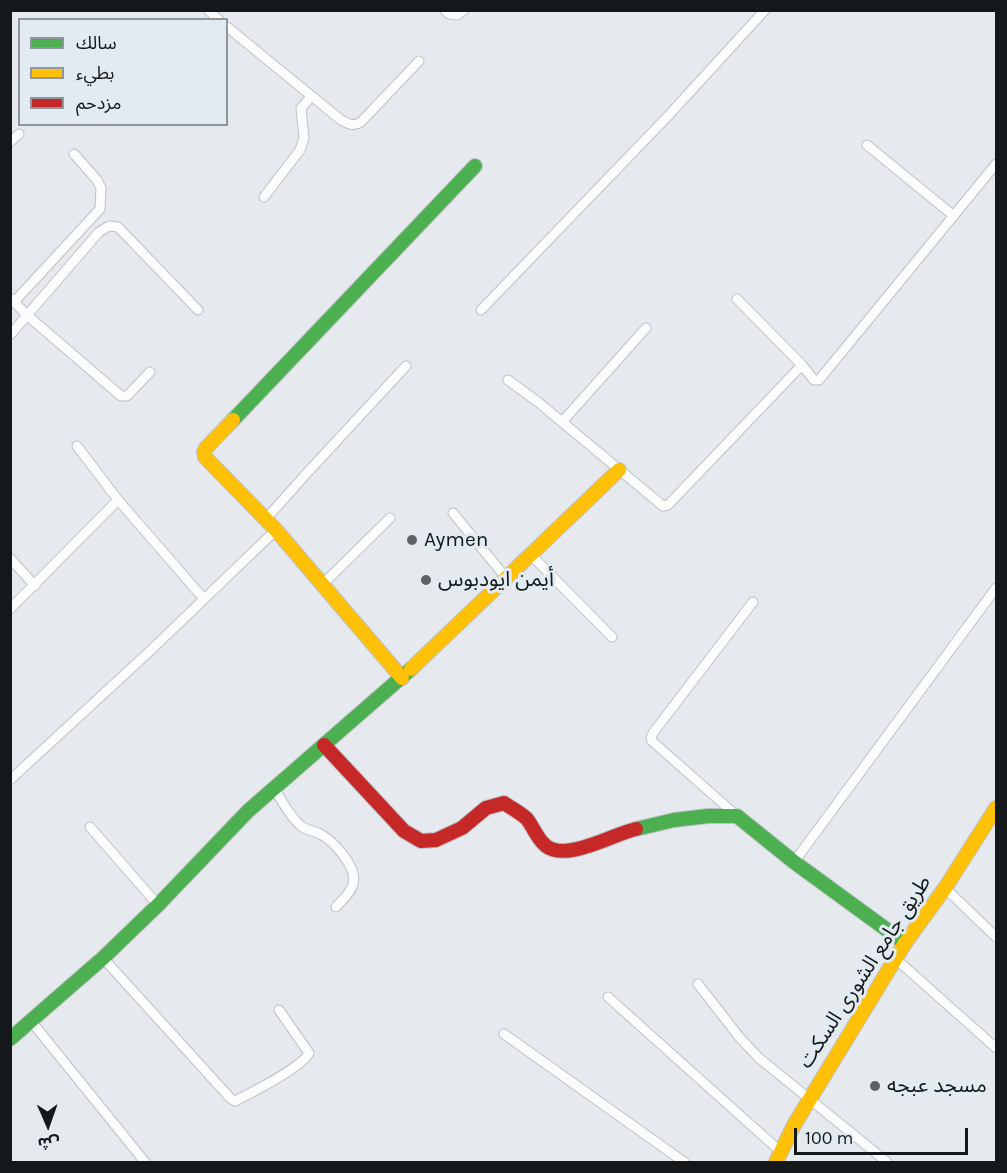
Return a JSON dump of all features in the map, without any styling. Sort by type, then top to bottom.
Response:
[{"type":"street","points":[[445,10],[449,14],[457,15],[464,10]]},
{"type":"street","points":[[481,310],[668,116],[765,10]]},
{"type":"street","points":[[228,28],[341,120],[351,125],[361,122],[419,61]]},
{"type":"street","points":[[264,197],[300,150],[304,138],[302,108],[312,96]]},
{"type":"street","points":[[10,142],[19,135]]},
{"type":"street","points":[[867,145],[954,216]]},
{"type":"street","points":[[74,154],[97,180],[101,188],[100,209],[12,300],[121,396],[127,396],[150,372]]},
{"type":"street","points":[[738,299],[802,365],[814,381],[819,380],[996,164]]},
{"type":"street","points":[[402,678],[276,530],[206,457],[204,452],[475,166]]},
{"type":"street","points":[[10,335],[99,232],[109,226],[118,226],[198,310]]},
{"type":"street","points":[[562,422],[646,328]]},
{"type":"street","points":[[508,380],[538,402],[663,506],[668,505],[802,365]]},
{"type":"street","points":[[265,520],[406,366]]},
{"type":"street","points":[[77,446],[118,500],[204,599]]},
{"type":"street","points":[[10,1039],[103,957],[273,787],[402,678],[619,470]]},
{"type":"street","points":[[10,609],[118,500]]},
{"type":"street","points":[[453,513],[507,579]]},
{"type":"street","points":[[323,584],[390,518]]},
{"type":"street","points":[[10,780],[150,651],[276,530]]},
{"type":"street","points":[[531,555],[612,637]]},
{"type":"street","points":[[10,558],[35,586]]},
{"type":"street","points":[[794,862],[996,588]]},
{"type":"street","points":[[753,602],[653,732],[652,741],[737,816],[794,862],[905,943]]},
{"type":"street","points":[[324,745],[404,831],[422,841],[436,840],[445,836],[462,828],[486,808],[504,803],[526,818],[547,847],[564,851],[587,847],[627,831],[674,820],[708,816],[737,816]]},
{"type":"street","points":[[273,787],[293,818],[309,830],[324,836],[346,858],[352,868],[353,886],[336,907]]},
{"type":"street","name":"طريق جامع الشورى السكت","points":[[778,1157],[810,1098],[905,943],[945,888],[996,808]]},
{"type":"street","points":[[90,827],[158,904]]},
{"type":"street","points":[[945,888],[996,937]]},
{"type":"street","points":[[103,957],[235,1101],[289,1071],[306,1059],[309,1053],[279,1010]]},
{"type":"street","points":[[896,959],[996,1048]]},
{"type":"street","points":[[698,984],[740,1038],[759,1058],[887,1162]]},
{"type":"street","points":[[608,997],[778,1157]]},
{"type":"street","points":[[31,1021],[144,1162]]},
{"type":"street","points":[[504,1034],[684,1162]]},
{"type":"traffic: fast","points":[[233,420],[475,166]]},
{"type":"traffic: fast","points":[[10,1039],[103,958],[158,905],[248,811],[411,669]]},
{"type":"traffic: fast","points":[[636,829],[674,820],[708,816],[737,816],[794,862],[905,943]]},
{"type":"traffic: slow","points":[[233,420],[206,448],[205,457],[276,530],[402,678]]},
{"type":"traffic: slow","points":[[411,669],[619,470]]},
{"type":"traffic: slow","points":[[776,1162],[794,1125],[905,943],[945,888],[996,808]]},
{"type":"traffic: jam","points":[[324,745],[404,831],[421,841],[436,840],[462,828],[486,808],[504,803],[527,819],[543,843],[555,850],[578,849],[636,829]]},
{"type":"place","name":"Aymen","points":[[412,540]]},
{"type":"place","name":"أيمن ايودبوس","points":[[426,580]]},
{"type":"place","name":"مسجد عبجه","points":[[875,1086]]}]
